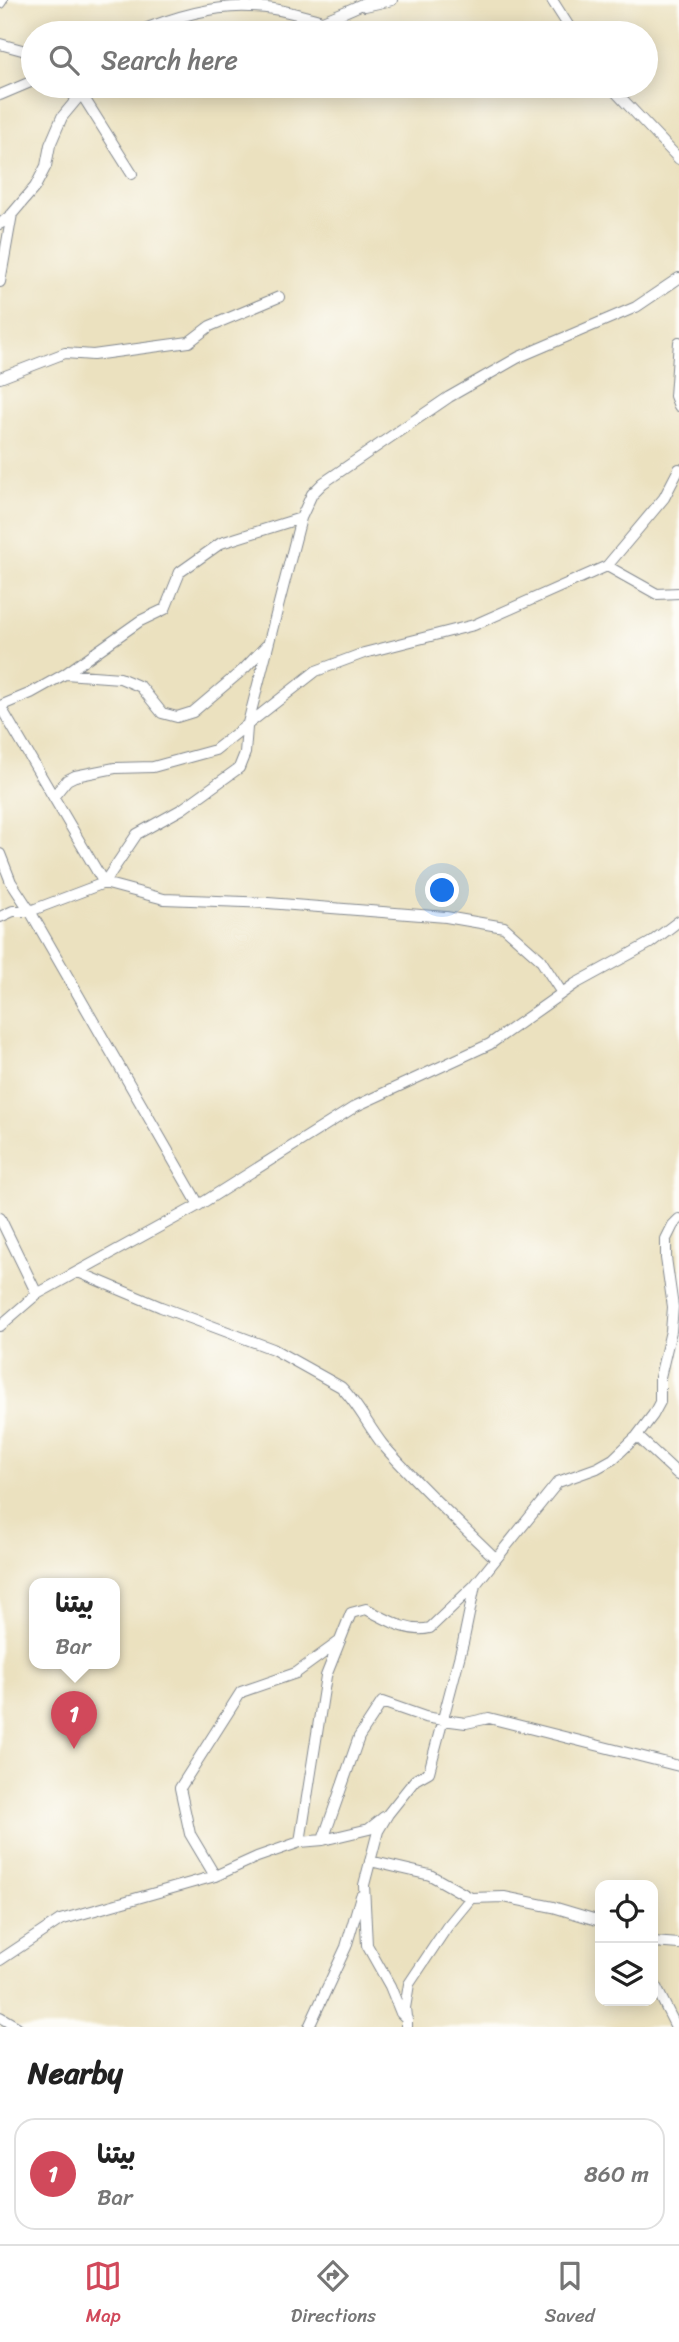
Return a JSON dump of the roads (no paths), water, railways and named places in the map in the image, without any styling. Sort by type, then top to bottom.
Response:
[{"type":"street","points":[[353,9],[370,0]]},
{"type":"street","points":[[166,21],[206,11],[249,6],[281,10],[319,20],[392,0]]},
{"type":"street","points":[[552,0],[565,21]]},
{"type":"street","points":[[0,44],[21,50]]},
{"type":"street","points":[[0,95],[21,86]]},
{"type":"street","points":[[0,224],[35,187],[46,166],[50,145],[62,117],[77,98]]},
{"type":"street","points":[[87,98],[132,174]]},
{"type":"street","points":[[621,98],[679,159]]},
{"type":"street","points":[[0,282],[12,214]]},
{"type":"street","points":[[0,916],[13,911],[30,911],[104,883],[137,834],[182,809],[239,768],[245,753],[247,727],[267,645],[301,518],[312,494],[449,397],[519,357],[636,307],[679,278]]},
{"type":"street","points":[[0,378],[65,353],[93,355],[189,342],[210,326],[279,297]]},
{"type":"street","points":[[679,342],[675,396],[679,406]]},
{"type":"street","points":[[54,796],[67,780],[75,776],[115,768],[153,767],[215,750],[316,671],[364,653],[474,625],[607,566],[664,498],[679,469]]},
{"type":"street","points":[[301,518],[221,543],[180,572],[165,609],[140,621],[65,674],[0,706],[104,883],[164,899],[268,903],[446,917],[504,927],[540,959],[562,993]]},
{"type":"street","points":[[607,566],[657,594],[679,593]]},
{"type":"street","points":[[65,674],[120,678],[141,687],[162,713],[177,717],[193,712],[245,668],[267,645]]},
{"type":"street","points":[[0,854],[11,882],[199,1205]]},
{"type":"street","points":[[0,1326],[37,1294],[199,1205],[356,1107],[490,1044],[575,984],[650,943],[679,921]]},
{"type":"street","points":[[0,1218],[37,1294]]},
{"type":"street","points":[[300,1842],[326,1676],[351,1613],[366,1609],[412,1630],[430,1628],[475,1584],[558,1482],[597,1468],[613,1459],[637,1436],[653,1415],[660,1402],[660,1377],[671,1331],[673,1307],[666,1239],[679,1219]]},
{"type":"street","points":[[78,1272],[273,1349],[341,1387],[384,1445],[495,1558]]},
{"type":"street","points":[[637,1436],[679,1475]]},
{"type":"street","points":[[309,2027],[346,1947],[378,1831],[415,1780],[429,1772],[463,1643],[475,1584]]},
{"type":"street","points":[[215,1876],[190,1833],[180,1788],[241,1692],[296,1673],[341,1641]]},
{"type":"street","points":[[323,1840],[359,1737],[382,1702],[425,1717],[443,1720],[466,1723],[489,1718],[679,1766]]},
{"type":"street","points":[[0,1961],[60,1920],[215,1876],[300,1842],[323,1840],[369,1829],[388,1814]]},
{"type":"street","points":[[370,1861],[430,1875],[471,1898],[504,1897],[595,1920]]},
{"type":"street","points":[[364,1885],[367,1945],[407,2023]]},
{"type":"street","points":[[407,2023],[405,2008],[409,1984],[447,1927],[471,1898]]},
{"type":"street","points":[[658,1942],[679,1944]]},
{"type":"street","points":[[658,1991],[676,2027]]},
{"type":"street","points":[[0,2017],[18,2027]]},
{"type":"place","name":"بيتنا","points":[[74,1749]]}]
